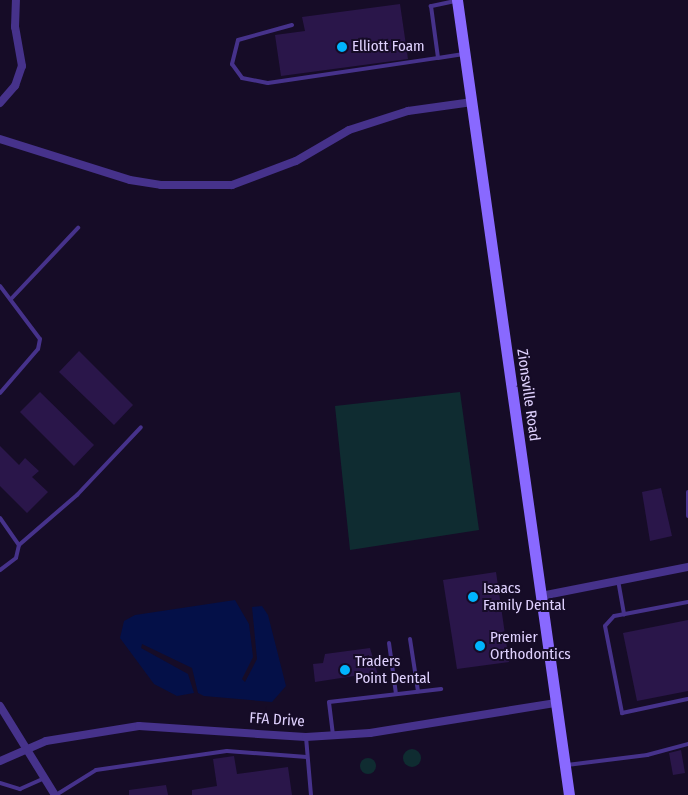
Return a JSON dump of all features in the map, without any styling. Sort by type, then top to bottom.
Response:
[{"type":"main road","name":"Zionsville Road","points":[[457,0],[569,795]]},
{"type":"street","points":[[0,103],[15,86],[22,66],[16,0]]},
{"type":"street","points":[[0,138],[130,180],[161,185],[232,185],[296,162],[349,130],[408,111],[472,102]]},
{"type":"street","points":[[541,596],[688,567]]},
{"type":"street","name":"FFA Drive","points":[[0,761],[27,747],[138,726],[306,737],[333,735],[555,703]]},
{"type":"street","points":[[0,706],[56,795]]},
{"type":"lane","points":[[438,58],[431,6],[457,0]]},
{"type":"lane","points":[[292,24],[238,40],[232,64],[242,78],[268,83],[465,54]]},
{"type":"lane","points":[[11,300],[78,228]]},
{"type":"lane","points":[[0,286],[40,339],[38,349],[0,393]]},
{"type":"lane","points":[[0,570],[16,558],[19,545],[76,495],[141,427]]},
{"type":"lane","points":[[688,492],[688,516]]},
{"type":"lane","points":[[0,518],[19,545]]},
{"type":"lane","points":[[618,580],[624,614]]},
{"type":"lane","points":[[688,602],[614,616],[605,626],[622,713],[688,699]]},
{"type":"lane","points":[[410,639],[418,691]]},
{"type":"lane","points":[[389,643],[396,694]]},
{"type":"lane","points":[[333,735],[329,702],[440,688]]},
{"type":"lane","points":[[306,737],[311,795]]},
{"type":"lane","points":[[564,766],[647,755],[688,744]]},
{"type":"lane","points":[[56,795],[96,770],[227,751],[307,757]]},
{"type":"lane","points":[[0,783],[20,789],[45,778]]},
{"type":"green space","points":[[460,392],[479,530],[350,550],[335,406]]},
{"type":"green space","points":[[408,749],[416,749],[421,754],[419,765],[408,767],[403,762],[403,754]]},
{"type":"green space","points":[[368,758],[376,766],[368,774],[360,766]]},
{"type":"shaded area","points":[[235,600],[249,624],[253,657],[242,679],[245,682],[257,659],[252,607],[262,606],[268,615],[286,686],[272,702],[204,696],[198,693],[192,668],[142,644],[141,648],[188,674],[194,693],[177,696],[154,684],[120,638],[124,621],[135,615]]},
{"type":"building","name":"Elliott Foam","points":[[400,4],[408,59],[281,76],[275,35],[305,31],[302,17]]},
{"type":"building","points":[[79,351],[133,405],[114,425],[59,372]]},
{"type":"building","points":[[40,392],[94,445],[74,466],[20,412]]},
{"type":"building","points":[[0,446],[19,465],[25,458],[39,471],[32,477],[48,492],[27,513],[0,486]]},
{"type":"building","points":[[661,488],[672,536],[650,541],[642,492]]},
{"type":"building","points":[[496,572],[509,662],[457,669],[443,580]]},
{"type":"building","points":[[688,620],[688,691],[637,701],[623,633]]},
{"type":"building","name":"Traders Point Dental","points":[[370,648],[378,675],[373,679],[355,681],[354,676],[315,682],[313,664],[323,663],[325,654]]},
{"type":"building","points":[[681,750],[685,773],[673,775],[669,753]]},
{"type":"building","points":[[234,756],[237,774],[288,767],[292,795],[192,795],[192,790],[217,786],[213,759]]},
{"type":"building","points":[[166,785],[168,795],[129,795],[129,790]]},
{"type":"place","name":"Elliott Foam","points":[[342,47]]},
{"type":"place","name":"Isaacs Family Dental","points":[[473,597]]},
{"type":"place","name":"Premier Orthodontics","points":[[480,646]]},
{"type":"place","name":"Traders Point Dental","points":[[345,670]]}]
